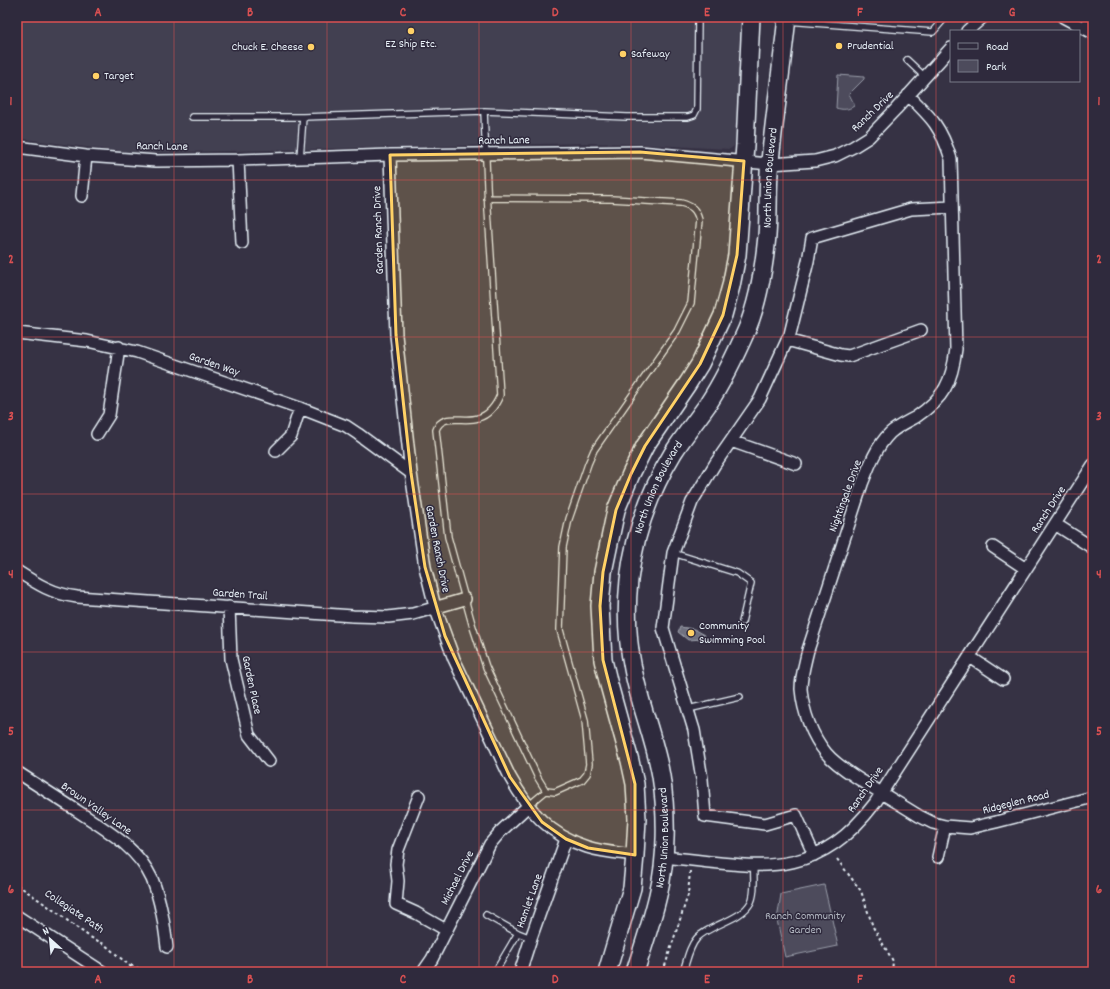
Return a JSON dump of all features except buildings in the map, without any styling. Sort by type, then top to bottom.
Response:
[{"type":"main road","name":"North Union Boulevard","points":[[607,972],[632,888],[637,819],[635,784],[603,660],[600,606],[603,572],[616,510],[631,474],[645,446],[700,364],[723,315],[731,286],[737,255],[744,161],[751,17]]},
{"type":"main road","name":"North Union Boulevard","points":[[635,972],[658,893],[663,857],[665,808],[656,750],[633,671],[627,615],[629,580],[634,550],[645,511],[660,477],[674,452],[709,402],[728,368],[747,328],[754,308],[763,270],[767,237],[770,164],[787,19]]},
{"type":"street","points":[[968,30],[983,17]]},
{"type":"street","points":[[1063,17],[1089,30],[1092,17]]},
{"type":"street","name":"Ranch Drive","points":[[770,164],[815,162],[835,156],[869,137],[950,49]]},
{"type":"street","name":"Nightingale Drive","points":[[882,793],[842,768],[826,754],[809,724],[801,688],[808,650],[870,464],[880,446],[890,433],[927,409],[938,399],[948,384],[954,369],[956,349],[950,159],[942,134],[931,118],[908,96]]},
{"type":"street","name":"Ranch Lane","points":[[17,147],[86,156],[156,161],[390,155],[640,152],[770,164]]},
{"type":"street","name":"Garden Ranch Drive","points":[[390,155],[396,335],[410,473],[425,567],[435,607],[454,659],[510,777],[528,806],[542,822],[554,832],[566,839],[588,848],[635,855]]},
{"type":"street","points":[[82,196],[86,156]]},
{"type":"street","points":[[238,160],[242,243]]},
{"type":"street","points":[[814,855],[796,815],[765,824],[705,816],[702,779],[694,730],[663,628],[674,553],[692,502],[715,464],[760,399],[787,340],[808,261],[812,238],[911,208],[952,207]]},
{"type":"street","points":[[787,340],[849,356],[921,330]]},
{"type":"street","name":"Garden Way","points":[[17,333],[87,341],[119,347],[300,408],[346,426],[410,473]]},
{"type":"street","points":[[97,434],[109,415],[119,347]]},
{"type":"street","points":[[276,451],[291,436],[300,408]]},
{"type":"street","points":[[731,441],[796,464]]},
{"type":"street","name":"Ranch Drive","points":[[663,857],[754,866],[772,866],[788,864],[814,855],[831,847],[846,836],[862,820],[882,793],[1093,465]]},
{"type":"street","points":[[1055,524],[1093,548]]},
{"type":"street","points":[[993,547],[1026,568]]},
{"type":"street","name":"Garden Trail","points":[[17,570],[41,586],[64,595],[353,616],[388,617],[413,614],[465,599]]},
{"type":"street","name":"Garden Place","points":[[229,607],[231,659],[249,735],[269,761]]},
{"type":"street","points":[[970,657],[1003,679]]},
{"type":"street","name":"Brown Valley Lane","points":[[17,772],[119,839],[142,862],[151,878],[157,894],[163,915],[167,947]]},
{"type":"street","name":"Ridgeglen Road","points":[[882,793],[933,823],[964,828],[980,826],[1093,797]]},
{"type":"street","points":[[418,796],[398,850],[396,864],[398,881],[396,904],[416,913],[446,930]]},
{"type":"street","name":"Michael Drive","points":[[424,972],[490,844],[501,830],[528,806]]},
{"type":"street","points":[[938,857],[945,826]]},
{"type":"street","name":"Hamlet Lane","points":[[520,972],[566,839]]},
{"type":"street","points":[[17,916],[103,972]]},
{"type":"lane","points":[[192,117],[302,117],[484,111],[627,117],[688,117],[694,115],[697,110],[698,17]]},
{"type":"lane","points":[[787,19],[933,32],[946,17]]},
{"type":"lane","points":[[907,60],[925,77]]},
{"type":"lane","points":[[484,111],[487,198],[500,395],[496,404],[485,415],[477,419],[445,420],[436,430],[448,537],[465,599],[486,667],[538,778],[546,791]]},
{"type":"lane","points":[[300,158],[302,117]]},
{"type":"lane","points":[[487,198],[611,199],[681,203],[692,206],[697,212],[699,220],[691,303],[677,331],[594,450],[569,519],[563,547],[560,630],[585,720],[589,764],[587,774],[582,780],[555,792],[546,791],[528,806]]},
{"type":"lane","points":[[674,553],[737,573],[751,583],[742,622]]},
{"type":"lane","points":[[688,709],[740,697]]},
{"type":"lane","points":[[683,972],[691,946],[698,937],[738,914],[751,903],[753,894],[754,866]]},
{"type":"lane","points":[[486,915],[518,933],[531,938]]},
{"type":"lane","points":[[495,972],[518,933]]},
{"type":"path","points":[[838,859],[861,891],[873,927],[893,961],[892,972]]},
{"type":"path","points":[[663,972],[688,895],[690,871]]},
{"type":"path","name":"Collegiate Path","points":[[18,886],[90,937],[104,944],[137,972]]},
{"type":"path","points":[[130,965],[147,972]]},
{"type":"highlighted area","points":[[640,152],[744,161],[737,255],[723,315],[700,364],[645,446],[631,474],[616,510],[603,572],[600,606],[603,660],[635,784],[635,855],[588,848],[566,839],[542,822],[510,777],[445,636],[425,567],[411,473],[396,335],[390,155]]},
{"type":"shaded area","points":[[17,17],[745,17],[736,142],[730,149],[586,143],[140,153],[17,138]]},
{"type":"green space","points":[[838,75],[864,77],[864,79],[849,94],[854,104],[854,106],[850,108],[836,108]]},
{"type":"green space","name":"Ranch Community Garden","points":[[824,885],[838,946],[785,957],[777,920],[781,894]]},
{"type":"water","name":"Community Swimming Pool","points":[[680,627],[694,629],[705,635],[703,639],[688,640],[678,632]]},
{"type":"place","name":"EZ Ship Etc.","points":[[411,31]]},
{"type":"place","name":"Prudential","points":[[839,46]]},
{"type":"place","name":"Chuck E. Cheese","points":[[311,47]]},
{"type":"place","name":"Safeway","points":[[623,54]]},
{"type":"place","name":"Target","points":[[96,76]]},
{"type":"place","name":"Community Swimming Pool","points":[[691,633]]}]
